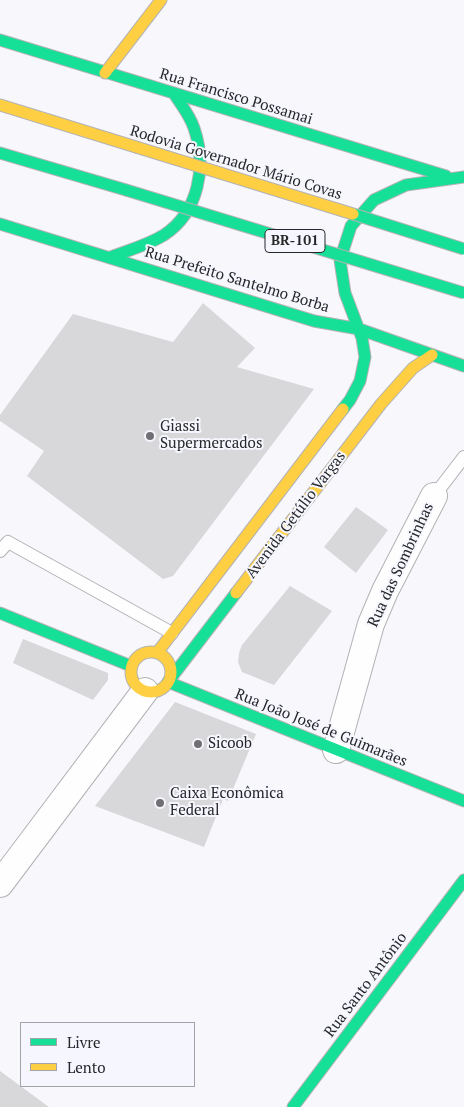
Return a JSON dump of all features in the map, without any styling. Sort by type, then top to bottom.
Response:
[{"type":"main road","points":[[105,73],[161,0]]},
{"type":"main road","name":"Rua Francisco Possamai","points":[[0,40],[175,95],[461,179]]},
{"type":"main road","points":[[111,257],[164,236],[179,225],[192,204],[200,179],[200,152],[194,127],[175,95]]},
{"type":"main road","name":"Rodovia Governador Mário Covas","points":[[0,105],[464,249]]},
{"type":"main road","name":"BR-101","points":[[0,153],[464,293]]},
{"type":"main road","name":"Avenida Getúlio Vargas","points":[[157,653],[350,400],[360,381],[365,356],[362,338],[345,293],[340,260],[352,226],[374,200],[406,185],[461,179]]},
{"type":"main road","name":"Rua Prefeito Santelmo Borba","points":[[0,224],[314,321],[359,329],[464,366]]},
{"type":"main road","name":"Avenida Getúlio Vargas","points":[[156,686],[381,404],[413,368],[432,355]]},
{"type":"main road","points":[[0,613],[131,666]]},
{"type":"main road","points":[[150,652],[157,653],[169,664],[170,670],[156,686],[139,688],[132,678],[131,666],[138,656],[150,652]]},
{"type":"main road","name":"Rua João José de Guimarães","points":[[156,686],[336,750],[464,801]]},
{"type":"main road","name":"Rua Santo Antônio","points":[[293,1107],[464,880]]},
{"type":"street","name":"Rua das Sombrinhas","points":[[336,750],[371,624],[385,591],[434,496]]},
{"type":"street","name":"Avenida Getúlio Vargas","points":[[0,884],[156,686]]},
{"type":"lane","points":[[434,496],[464,457]]},
{"type":"lane","points":[[0,551],[8,542],[172,632]]},
{"type":"building","name":"Giassi Supermercados","points":[[203,303],[255,348],[237,367],[314,389],[173,576],[163,579],[27,476],[44,451],[0,421],[0,415],[73,314],[173,342]]},
{"type":"building","points":[[356,507],[388,530],[356,573],[324,547]]},
{"type":"building","points":[[290,586],[332,611],[274,685],[242,672],[238,662],[239,653],[242,645]]},
{"type":"building","points":[[23,639],[108,673],[108,680],[93,700],[13,663]]},
{"type":"building","points":[[175,702],[256,734],[228,801],[223,799],[204,847],[95,806]]},
{"type":"building","points":[[0,1071],[49,1107],[0,1107]]},
{"type":"traffic: fast","points":[[0,40],[446,176]]},
{"type":"traffic: fast","points":[[111,257],[145,245],[164,235],[176,225],[192,201],[197,187],[199,172],[198,143],[190,119],[175,95]]},
{"type":"traffic: fast","points":[[0,153],[126,190]]},
{"type":"traffic: fast","points":[[343,409],[360,381],[365,357],[362,338],[345,293],[340,260],[351,226],[374,200],[406,185],[464,177]]},
{"type":"traffic: fast","points":[[126,190],[464,293]]},
{"type":"traffic: fast","points":[[353,214],[464,249]]},
{"type":"traffic: fast","points":[[0,224],[314,321],[359,329],[464,366]]},
{"type":"traffic: fast","points":[[236,593],[168,682],[464,801]]},
{"type":"traffic: fast","points":[[0,613],[131,666]]},
{"type":"traffic: fast","points":[[293,1107],[464,880]]},
{"type":"traffic: slow","points":[[105,73],[161,0]]},
{"type":"traffic: slow","points":[[0,105],[136,147]]},
{"type":"traffic: slow","points":[[136,147],[353,214]]},
{"type":"traffic: slow","points":[[236,593],[381,404],[413,368],[432,355]]},
{"type":"traffic: slow","points":[[157,653],[343,409]]},
{"type":"traffic: slow","points":[[151,652],[165,658],[171,672],[165,686],[151,692],[137,686],[131,672],[137,658],[151,652]]},
{"type":"place","name":"Giassi Supermercados","points":[[150,436]]},
{"type":"place","name":"Sicoob","points":[[198,744]]},
{"type":"place","name":"Caixa Econômica Federal","points":[[160,803]]}]
